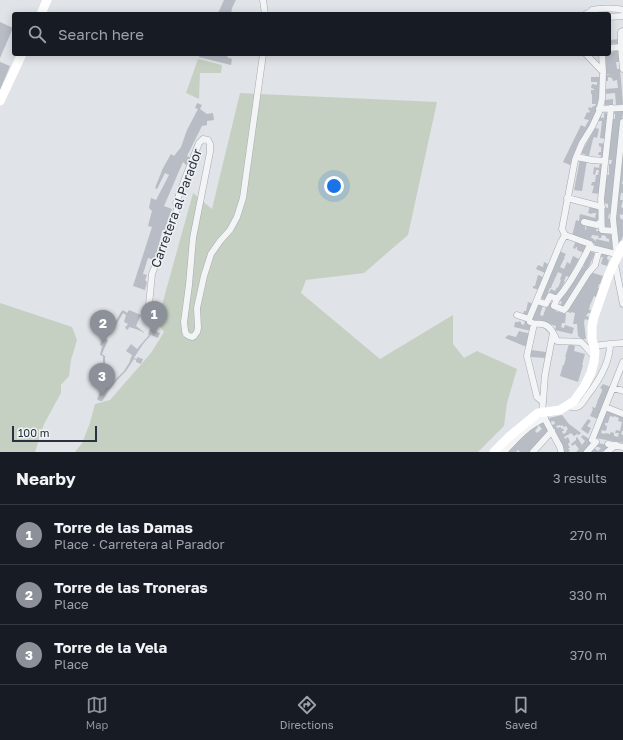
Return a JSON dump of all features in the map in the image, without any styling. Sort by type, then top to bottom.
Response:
[{"type":"main road","points":[[42,12],[47,0]]},
{"type":"main road","points":[[0,101],[21,56]]},
{"type":"main road","points":[[494,452],[510,436],[538,413],[544,417],[560,410],[574,401],[584,387],[591,373],[595,358],[592,339],[594,317],[609,274],[623,245]]},
{"type":"street","points":[[263,0],[265,12]]},
{"type":"street","points":[[589,12],[592,10],[605,9],[623,10]]},
{"type":"street","points":[[611,17],[623,16]]},
{"type":"street","points":[[622,31],[621,47],[623,69]]},
{"type":"street","points":[[611,48],[621,47]]},
{"type":"street","name":"Carretera al Parador","points":[[149,306],[152,274],[178,207],[176,202],[199,143],[203,139],[208,140],[210,144],[210,152],[193,238],[184,322],[186,334],[192,337],[197,332],[198,308],[204,276],[211,254],[230,230],[237,217],[243,198],[263,56]]},
{"type":"street","points":[[588,56],[603,72]]},
{"type":"street","points":[[602,56],[602,99],[594,122],[582,142],[575,160],[562,229],[565,235],[590,245],[592,248],[602,250],[616,259]]},
{"type":"street","points":[[611,108],[600,199],[602,207],[602,230],[614,231]]},
{"type":"street","points":[[599,109],[623,108]]},
{"type":"street","points":[[623,122],[613,219],[616,259],[623,304]]},
{"type":"street","points":[[576,157],[605,161]]},
{"type":"street","points":[[567,198],[602,207]]},
{"type":"street","points":[[584,222],[597,225],[601,222]]},
{"type":"street","points":[[543,402],[537,397],[527,356],[537,301],[565,235]]},
{"type":"street","points":[[590,245],[582,263],[557,299],[554,306],[564,310],[566,308],[588,273],[596,265],[599,250]]},
{"type":"street","points":[[537,301],[546,304],[550,296],[557,299]]},
{"type":"street","points":[[517,315],[550,328],[557,340],[581,342],[595,358]]},
{"type":"street","points":[[553,333],[545,375],[543,402],[544,417],[552,431],[559,450]]},
{"type":"street","points":[[593,346],[623,343]]},
{"type":"street","points":[[567,406],[580,406],[593,388],[606,362],[610,350],[610,344]]},
{"type":"street","points":[[587,452],[594,441],[605,407],[623,362]]},
{"type":"street","points":[[613,388],[623,391]]},
{"type":"street","points":[[605,407],[623,414]]},
{"type":"street","points":[[504,452],[526,429],[544,417]]},
{"type":"street","points":[[533,452],[552,431]]},
{"type":"street","points":[[608,444],[623,446]]},
{"type":"street","points":[[607,452],[616,445]]},
{"type":"green space","points":[[198,59],[222,65],[221,73],[200,73],[199,99],[186,93]]},
{"type":"green space","points":[[240,93],[437,102],[408,235],[364,273],[306,280],[301,293],[380,359],[453,315],[453,344],[464,358],[477,351],[517,369],[507,403],[504,426],[478,452],[75,452],[82,443],[90,423],[95,404],[110,400],[151,353],[164,332],[157,323],[193,193],[212,209]]},
{"type":"green space","points":[[0,303],[72,327],[77,340],[71,360],[69,376],[61,385],[61,393],[44,424],[35,452],[0,452]]},
{"type":"building","points":[[224,0],[236,0],[231,12],[218,12]]},
{"type":"building","points":[[0,22],[12,28],[12,30],[0,58]]},
{"type":"building","points":[[620,39],[618,46],[615,47],[614,43],[611,47],[611,40]]},
{"type":"building","points":[[613,49],[618,49],[620,62],[616,62],[617,69],[620,69],[623,104],[616,105],[615,93],[604,94],[604,89],[618,88],[617,80],[613,81],[612,78],[608,77],[608,81],[605,81],[604,75],[612,74],[604,74],[603,56],[611,56],[611,52],[613,52]]},
{"type":"building","points":[[227,56],[232,59],[231,65],[199,57]]},
{"type":"building","points":[[0,62],[10,66],[0,90]]},
{"type":"building","points":[[591,77],[601,77],[598,109],[570,165],[563,162],[581,125],[585,127],[589,120],[584,119],[587,112],[589,113],[589,107],[592,108],[596,104],[592,104],[591,90],[594,89],[591,88],[592,84],[597,85],[597,82],[591,82]]},
{"type":"building","points":[[613,99],[613,105],[605,105],[605,100]]},
{"type":"building","points":[[197,103],[202,105],[200,109],[207,114],[213,113],[214,120],[207,121],[207,125],[202,126],[187,156],[191,158],[186,165],[183,162],[164,206],[172,209],[164,232],[162,232],[155,260],[148,258],[143,274],[147,275],[145,280],[147,282],[145,290],[133,286],[152,227],[148,226],[152,211],[149,208],[151,198],[156,200],[169,175],[165,173],[157,189],[155,188],[163,168],[171,154],[174,156],[181,147],[187,130],[198,109],[195,108]]},
{"type":"building","points":[[616,108],[623,110],[623,113],[615,170],[611,214],[609,214],[608,218],[611,220],[611,229],[604,229],[604,207],[608,208],[608,204],[603,203],[605,175],[609,175],[609,164],[611,164],[612,160],[607,160],[611,118],[615,119],[615,114],[612,113]]},
{"type":"building","points":[[604,113],[609,114],[606,139],[600,138],[602,121],[597,121],[599,117],[604,118]]},
{"type":"building","points":[[595,128],[599,129],[597,138],[594,137],[593,139],[589,156],[581,153]]},
{"type":"building","points":[[599,143],[606,144],[604,159],[600,159],[601,155],[598,155],[599,152],[601,152]]},
{"type":"building","points":[[621,154],[623,154],[623,193],[621,193],[620,200],[623,200],[621,207],[623,208],[623,215],[620,214],[620,218],[623,220],[623,236],[619,245],[615,211],[617,206]]},
{"type":"building","points":[[580,159],[587,160],[582,191],[574,190]]},
{"type":"building","points":[[604,161],[600,194],[592,193],[594,186],[591,185],[592,182],[595,182],[596,175],[598,175],[599,170],[596,170],[595,175],[593,174],[594,167],[599,168],[600,163]]},
{"type":"building","points":[[590,205],[601,208],[597,223],[586,224],[585,230],[587,224],[597,226],[596,231],[613,231],[612,247],[615,248],[614,251],[604,248],[608,255],[607,259],[609,260],[607,266],[601,264],[603,257],[601,257],[602,250],[594,247],[595,244],[572,236],[576,220],[579,221],[580,214],[595,218],[596,213],[588,213]],"holes":[[[592,235],[599,236],[598,238],[601,238],[602,235],[606,236],[606,238],[609,239],[609,242],[596,239],[596,241],[591,238]]]},
{"type":"building","points":[[576,240],[588,245],[584,253],[577,250],[577,247],[575,249],[573,248]]},
{"type":"building","points":[[559,251],[566,254],[560,267],[564,269],[567,262],[570,264],[573,256],[579,259],[572,272],[572,276],[566,276],[557,296],[549,293],[551,289],[555,291],[557,287],[558,288],[562,274],[558,272],[545,300],[539,297]]},
{"type":"building","points":[[589,251],[595,253],[587,271],[563,309],[558,306],[558,304],[560,305],[562,302],[560,301],[561,298],[582,266],[584,267],[582,265]]},
{"type":"building","points":[[544,262],[548,264],[545,273],[536,269],[538,265],[543,267]]},
{"type":"building","points":[[590,272],[603,276],[599,284],[596,297],[594,296],[590,305],[590,313],[586,316],[589,317],[588,320],[585,319],[584,322],[586,339],[582,339],[578,336],[577,324],[573,324],[575,313],[565,311]]},
{"type":"building","points":[[538,275],[543,277],[539,290],[533,288]]},
{"type":"building","points":[[528,302],[534,304],[529,317],[523,315],[524,311],[526,311]]},
{"type":"building","points":[[537,302],[543,305],[540,315],[543,316],[548,302],[553,304],[552,308],[556,309],[555,311],[566,314],[565,323],[562,323],[561,327],[564,328],[565,325],[574,328],[572,334],[555,330],[556,326],[537,320],[535,323],[530,321]]},
{"type":"building","points":[[123,310],[127,313],[129,310],[141,315],[136,326],[145,333],[129,327],[128,330],[125,328],[128,324],[124,322],[126,315],[123,313],[110,335],[108,335],[106,339],[108,340],[102,354],[106,357],[105,378],[112,383],[124,371],[129,363],[132,355],[126,351],[131,344],[137,349],[149,335],[150,329],[160,333],[158,338],[151,335],[134,358],[137,359],[137,357],[143,359],[141,364],[136,362],[134,359],[102,401],[100,401],[97,399],[101,390],[103,377],[103,356],[100,355],[102,346],[100,345]]},
{"type":"building","points":[[525,320],[532,324],[531,331],[514,327],[515,322],[519,321],[524,325]]},
{"type":"building","points":[[519,331],[531,334],[527,346],[505,338],[508,335],[516,337]]},
{"type":"building","points":[[569,344],[575,346],[574,351],[585,354],[578,382],[560,376]]},
{"type":"building","points":[[531,350],[546,352],[545,358],[531,357]]},
{"type":"building","points":[[603,384],[611,387],[598,419],[590,416],[593,409],[592,407],[595,408],[602,391],[600,388]]},
{"type":"building","points":[[606,409],[623,415],[623,431],[621,434],[623,435],[623,443],[596,438]],"holes":[[[610,416],[619,418],[618,421],[622,422],[620,431],[616,430],[615,433],[619,433],[618,437],[614,436],[614,433],[611,432],[610,434],[601,433],[602,430],[606,431],[607,426],[605,423],[608,423]]]},
{"type":"building","points":[[562,415],[569,424],[581,433],[574,436],[571,433],[564,437],[565,439],[568,437],[570,442],[568,444],[570,448],[568,448],[570,451],[564,452],[552,425],[555,424],[554,421],[550,422],[549,418]],"holes":[[[556,426],[566,426],[568,429],[566,431],[567,432],[563,434],[563,428],[557,428]]]},
{"type":"building","points":[[545,418],[550,430],[531,452],[520,452],[518,450],[516,452],[506,452],[535,424],[538,427],[535,431],[537,433],[542,429],[537,423]]},
{"type":"building","points":[[588,419],[591,421],[587,426],[591,428],[588,434],[581,429]]},
{"type":"building","points":[[583,435],[594,442],[586,452],[576,452],[579,449],[575,444],[572,446],[571,444],[577,437],[582,445],[585,441],[581,437]]},
{"type":"building","points":[[597,443],[613,446],[606,452],[590,452],[594,448],[598,451],[601,448],[595,446]]},
{"type":"place","name":"Torre de las Damas","points":[[154,334]]},
{"type":"place","name":"Torre de las Troneras","points":[[103,343]]},
{"type":"place","name":"Torre de la Vela","points":[[102,396]]}]
